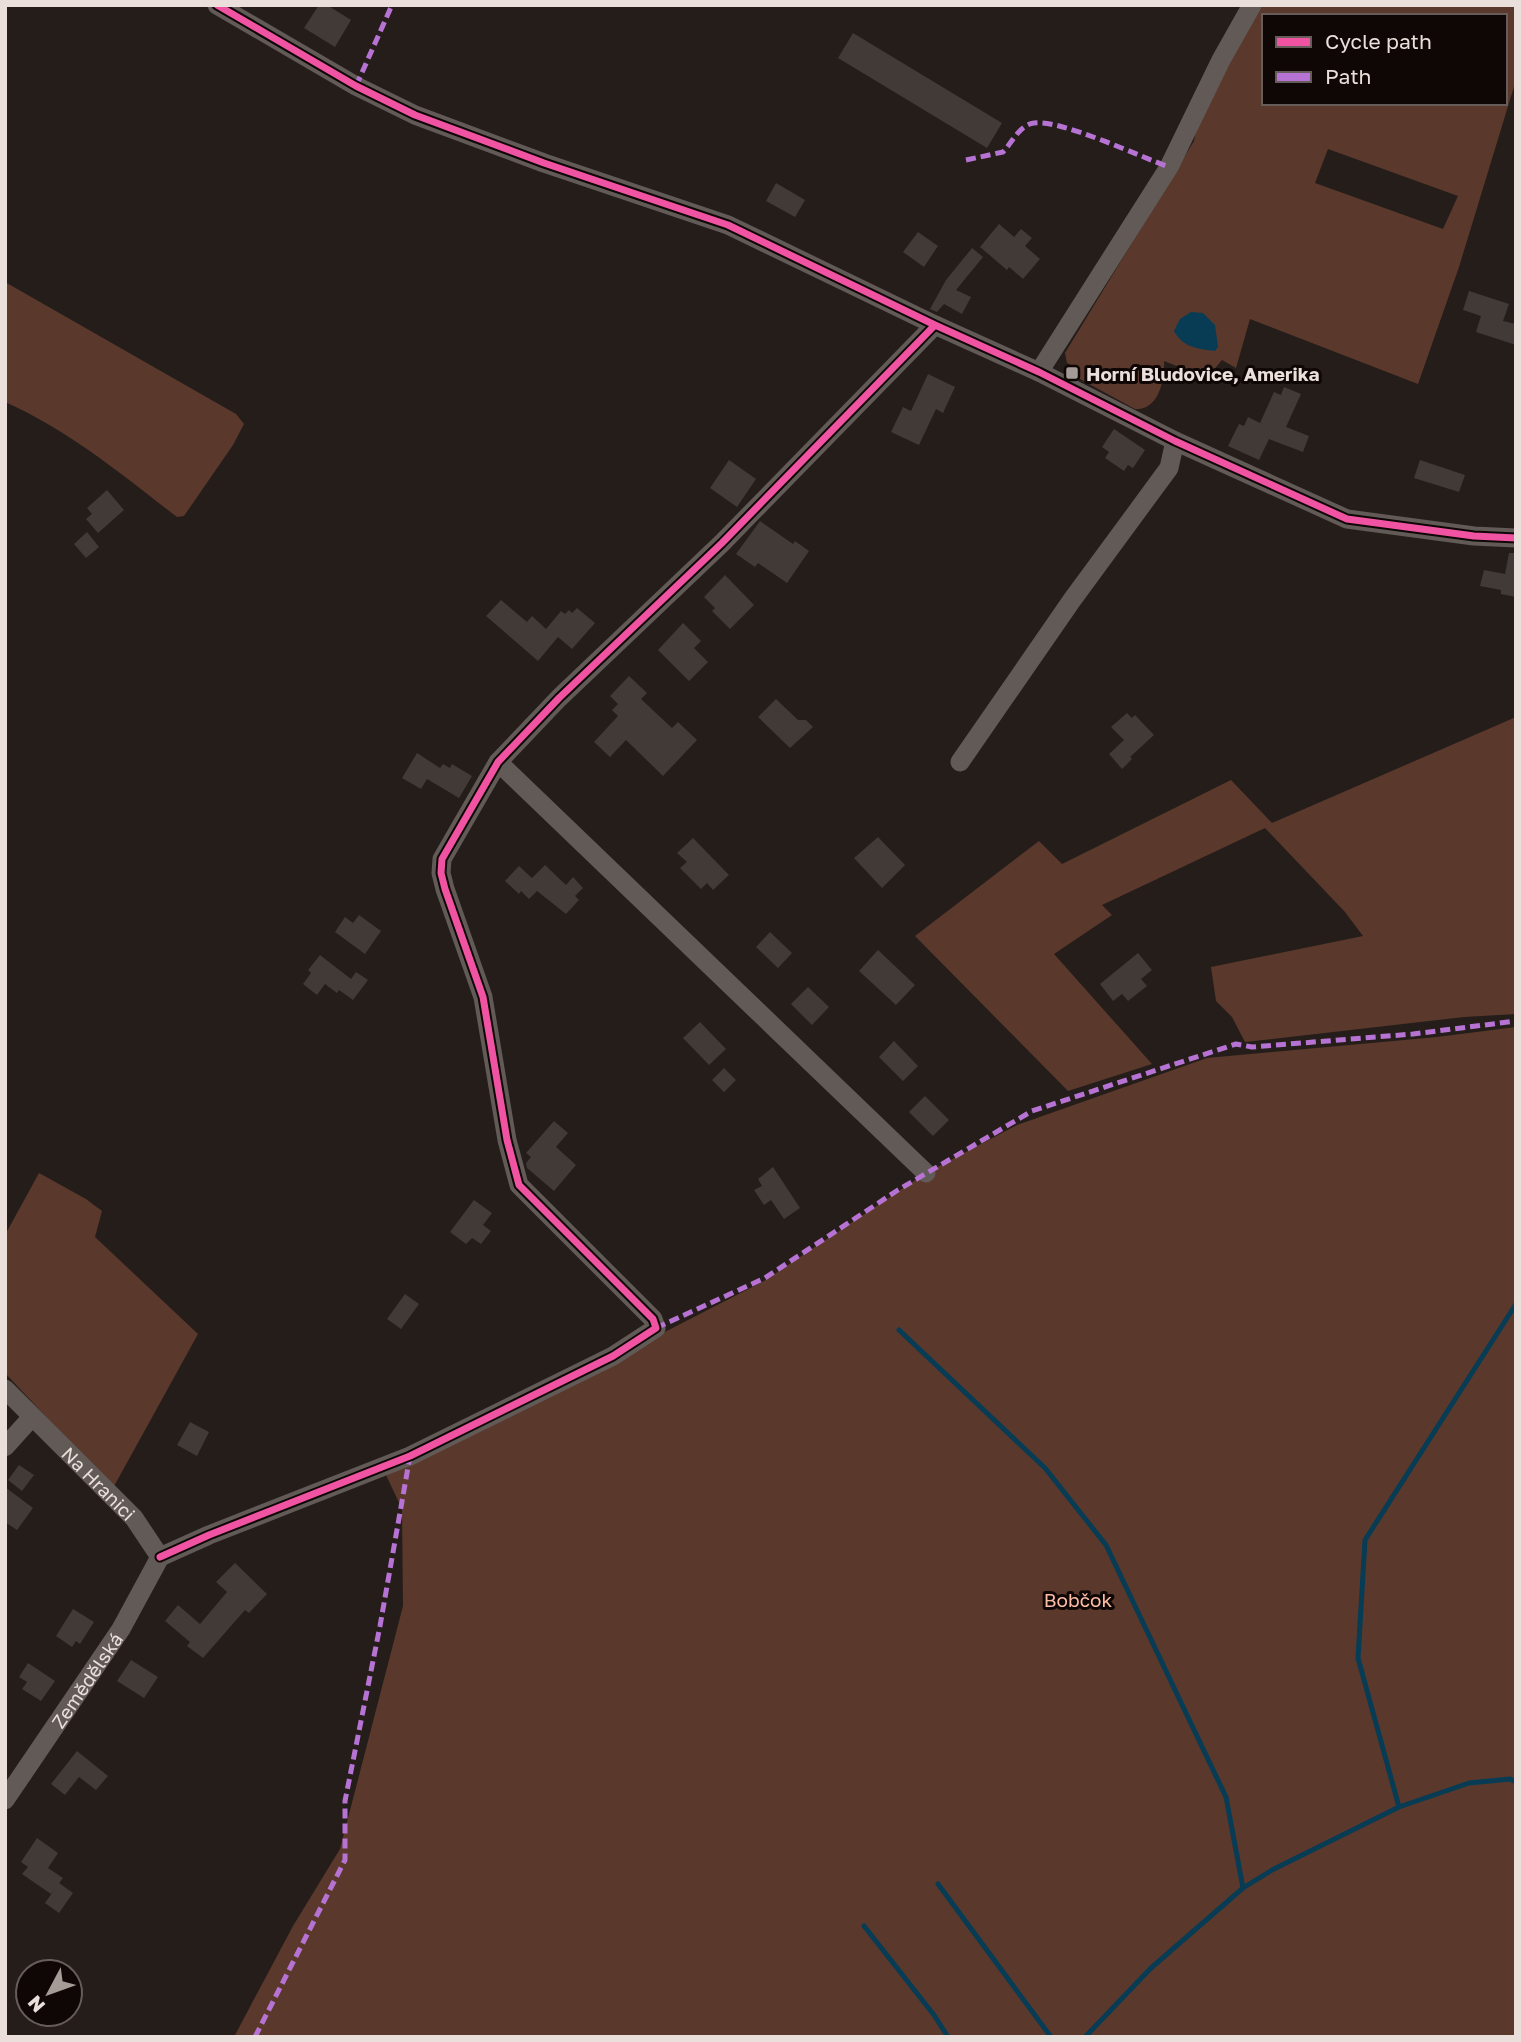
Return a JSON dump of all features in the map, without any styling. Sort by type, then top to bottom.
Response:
[{"type":"street","points":[[217,5],[356,86],[415,115],[544,163],[728,225],[1039,372],[1175,441],[1347,519],[1474,537],[1516,538]]},
{"type":"street","points":[[1039,372],[1169,167],[1221,60],[1252,5]]},
{"type":"street","points":[[160,1557],[410,1456],[612,1356],[656,1328],[653,1319],[519,1185],[507,1140],[483,997],[441,873],[442,859],[498,762],[559,698],[722,544],[935,325]]},
{"type":"street","points":[[960,762],[1072,600],[1169,468],[1175,441]]},
{"type":"street","points":[[498,762],[926,1173]]},
{"type":"street","name":"Na Hranici","points":[[5,1389],[134,1518],[160,1557]]},
{"type":"street","points":[[5,1447],[32,1416]]},
{"type":"street","name":"Zemědělská","points":[[5,1800],[121,1629],[160,1557]]},
{"type":"green space","points":[[1247,5],[1516,5],[1516,80],[1459,267],[1418,384],[1250,319],[1236,368],[1222,360],[1207,378],[1164,361],[1159,392],[1150,405],[1143,408],[1135,409],[1080,379],[1080,369],[1067,363],[1065,353],[1194,141],[1197,125]],"holes":[[[1328,149],[1458,196],[1443,229],[1315,183]]]},
{"type":"green space","points":[[5,282],[236,414],[244,424],[233,445],[184,516],[177,517],[73,440],[5,402]]},
{"type":"green space","points":[[1516,717],[1516,1014],[1464,1017],[1245,1042],[1232,1017],[1216,1001],[1211,967],[1363,936],[1345,912],[1265,828],[1102,905],[1112,915],[1054,954],[1152,1064],[1068,1091],[915,936],[1039,841],[1062,864],[1231,780],[1272,823]]},
{"type":"green space","name":"Bobčok","points":[[1516,1027],[1516,2037],[234,2037],[293,1926],[340,1849],[403,1606],[402,1509],[386,1475],[764,1281],[926,1173],[1017,1125],[1207,1058]]},
{"type":"green space","points":[[39,1173],[102,1211],[95,1237],[198,1334],[113,1488],[5,1373],[5,1235]]},
{"type":"water","points":[[1191,312],[1203,313],[1215,325],[1218,347],[1215,351],[1186,344],[1177,336],[1174,331],[1180,319]]},
{"type":"building","points":[[319,5],[327,5],[351,20],[335,47],[304,28]]},
{"type":"building","points":[[853,33],[1002,123],[987,148],[838,58]]},
{"type":"building","points":[[776,183],[805,200],[795,217],[766,201]]},
{"type":"building","points":[[999,224],[1014,237],[1021,229],[1032,238],[1025,246],[1040,259],[1023,279],[1009,267],[1007,270],[980,247]]},
{"type":"building","points":[[918,232],[938,246],[924,267],[903,252]]},
{"type":"building","points":[[972,248],[983,257],[956,290],[971,297],[962,314],[944,304],[937,312],[930,309],[946,280]]},
{"type":"building","points":[[1469,291],[1509,304],[1503,321],[1516,324],[1516,345],[1476,332],[1481,316],[1463,310]]},
{"type":"building","points":[[928,374],[955,387],[943,413],[936,409],[919,445],[891,432],[903,407],[911,411]]},
{"type":"building","points":[[1284,387],[1301,394],[1286,427],[1309,436],[1303,452],[1269,439],[1259,460],[1228,446],[1239,424],[1244,426],[1248,417],[1260,423],[1274,392],[1281,395]]},
{"type":"building","points":[[1114,429],[1145,450],[1133,468],[1128,465],[1124,471],[1105,458],[1109,452],[1102,447]]},
{"type":"building","points":[[729,460],[756,479],[737,507],[710,488]]},
{"type":"building","points":[[1420,460],[1465,475],[1459,492],[1414,478]]},
{"type":"building","points":[[107,490],[124,510],[98,533],[86,519],[92,514],[87,508]]},
{"type":"building","points":[[760,521],[793,544],[795,541],[809,551],[787,583],[758,563],[755,567],[736,554]]},
{"type":"building","points":[[87,532],[99,547],[86,558],[74,544]]},
{"type":"building","points":[[1509,553],[1516,553],[1516,597],[1501,594],[1501,590],[1480,586],[1484,570],[1505,574]]},
{"type":"building","points":[[725,575],[754,605],[730,629],[712,611],[715,608],[704,597]]},
{"type":"building","points":[[501,600],[527,622],[532,616],[546,629],[561,611],[565,614],[569,610],[572,613],[577,608],[595,623],[572,649],[558,637],[538,661],[486,616]]},
{"type":"building","points":[[683,623],[701,641],[694,648],[708,662],[689,681],[658,650]]},
{"type":"building","points":[[629,676],[647,693],[641,699],[672,728],[678,722],[697,740],[663,776],[626,740],[610,757],[594,742],[618,716],[612,710],[618,704],[610,696]]},
{"type":"building","points":[[776,699],[798,720],[806,720],[813,727],[790,748],[758,717]]},
{"type":"building","points":[[1127,713],[1132,718],[1135,715],[1154,735],[1130,757],[1132,759],[1122,769],[1109,754],[1124,740],[1111,727]]},
{"type":"building","points":[[417,753],[440,768],[443,764],[450,768],[452,764],[472,776],[459,798],[427,779],[421,789],[402,778]]},
{"type":"building","points":[[878,837],[905,865],[882,888],[854,858]]},
{"type":"building","points":[[693,838],[729,875],[713,890],[707,883],[701,889],[680,868],[687,862],[677,853]]},
{"type":"building","points":[[545,865],[566,885],[573,877],[583,888],[575,896],[579,900],[566,914],[537,891],[529,899],[505,881],[519,866],[532,878]]},
{"type":"building","points":[[359,915],[381,931],[365,954],[335,932],[345,917],[353,923]]},
{"type":"building","points":[[770,932],[792,953],[778,968],[756,947]]},
{"type":"building","points":[[878,950],[915,985],[896,1005],[859,971]]},
{"type":"building","points":[[1138,953],[1152,970],[1141,979],[1147,986],[1128,1001],[1122,994],[1113,1001],[1100,984]]},
{"type":"building","points":[[320,955],[351,979],[356,972],[368,980],[353,1000],[325,984],[317,995],[303,984],[311,973],[308,970]]},
{"type":"building","points":[[808,987],[829,1007],[812,1025],[791,1004]]},
{"type":"building","points":[[700,1022],[726,1049],[709,1065],[683,1038]]},
{"type":"building","points":[[894,1041],[918,1066],[903,1081],[879,1057]]},
{"type":"building","points":[[724,1068],[736,1080],[724,1092],[712,1080]]},
{"type":"building","points":[[925,1096],[949,1120],[933,1136],[909,1112]]},
{"type":"building","points":[[554,1121],[568,1133],[556,1147],[576,1165],[554,1191],[527,1168],[526,1163],[531,1157],[526,1153]]},
{"type":"building","points":[[773,1167],[800,1208],[784,1219],[771,1200],[764,1205],[754,1190],[762,1186],[758,1179]]},
{"type":"building","points":[[474,1200],[492,1213],[483,1225],[491,1231],[481,1244],[472,1238],[466,1244],[450,1232]]},
{"type":"building","points":[[405,1294],[419,1304],[401,1329],[387,1319]]},
{"type":"building","points":[[190,1422],[209,1432],[197,1456],[177,1445]]},
{"type":"building","points":[[19,1465],[34,1475],[22,1491],[8,1480]]},
{"type":"building","points":[[5,1487],[33,1508],[17,1530],[5,1522]]},
{"type":"building","points":[[235,1563],[267,1594],[249,1613],[245,1610],[203,1658],[187,1646],[190,1642],[165,1621],[178,1605],[200,1624],[227,1592],[216,1582]]},
{"type":"building","points":[[73,1609],[94,1622],[80,1644],[76,1641],[72,1647],[56,1636]]},
{"type":"building","points":[[131,1660],[158,1677],[144,1698],[117,1681]]},
{"type":"building","points":[[28,1663],[55,1681],[41,1701],[22,1689],[27,1682],[19,1677]]},
{"type":"building","points":[[77,1751],[108,1776],[96,1790],[79,1777],[65,1795],[51,1784]]},
{"type":"building","points":[[37,1838],[58,1853],[48,1868],[63,1878],[51,1894],[22,1874],[28,1867],[21,1862]]},
{"type":"building","points":[[59,1883],[73,1893],[59,1913],[45,1903]]},
{"type":"waterway","points":[[1399,1807],[1358,1658],[1365,1540],[1516,1304]]},
{"type":"waterway","points":[[899,1330],[1045,1468],[1106,1545],[1226,1797],[1243,1888]]},
{"type":"waterway","points":[[1085,2037],[1151,1968],[1243,1888],[1272,1870],[1399,1807],[1469,1783],[1510,1779],[1516,1782]]},
{"type":"waterway","points":[[938,1884],[1051,2037]]},
{"type":"waterway","points":[[864,1926],[934,2015],[948,2037]]},
{"type":"marked path","points":[[356,86],[392,5]]},
{"type":"marked path","points":[[966,160],[1003,152],[1024,127],[1034,123],[1046,123],[1101,140],[1169,167]]},
{"type":"marked path","points":[[656,1328],[765,1278],[898,1190],[1032,1111],[1236,1044],[1252,1047],[1413,1034],[1516,1021]]},
{"type":"marked path","points":[[255,2037],[345,1860],[345,1801],[410,1456]]},
{"type":"cycle path","points":[[217,5],[356,86],[415,115],[544,163],[728,225],[1039,372],[1175,441],[1347,519],[1474,536],[1516,538]]},
{"type":"cycle path","points":[[160,1557],[410,1456],[613,1356],[656,1328],[653,1319],[519,1185],[507,1140],[483,997],[445,889],[441,873],[442,859],[498,762],[559,698],[722,543],[935,325]]},
{"type":"place","name":"Horní Bludovice, Amerika","points":[[1072,373]]}]
